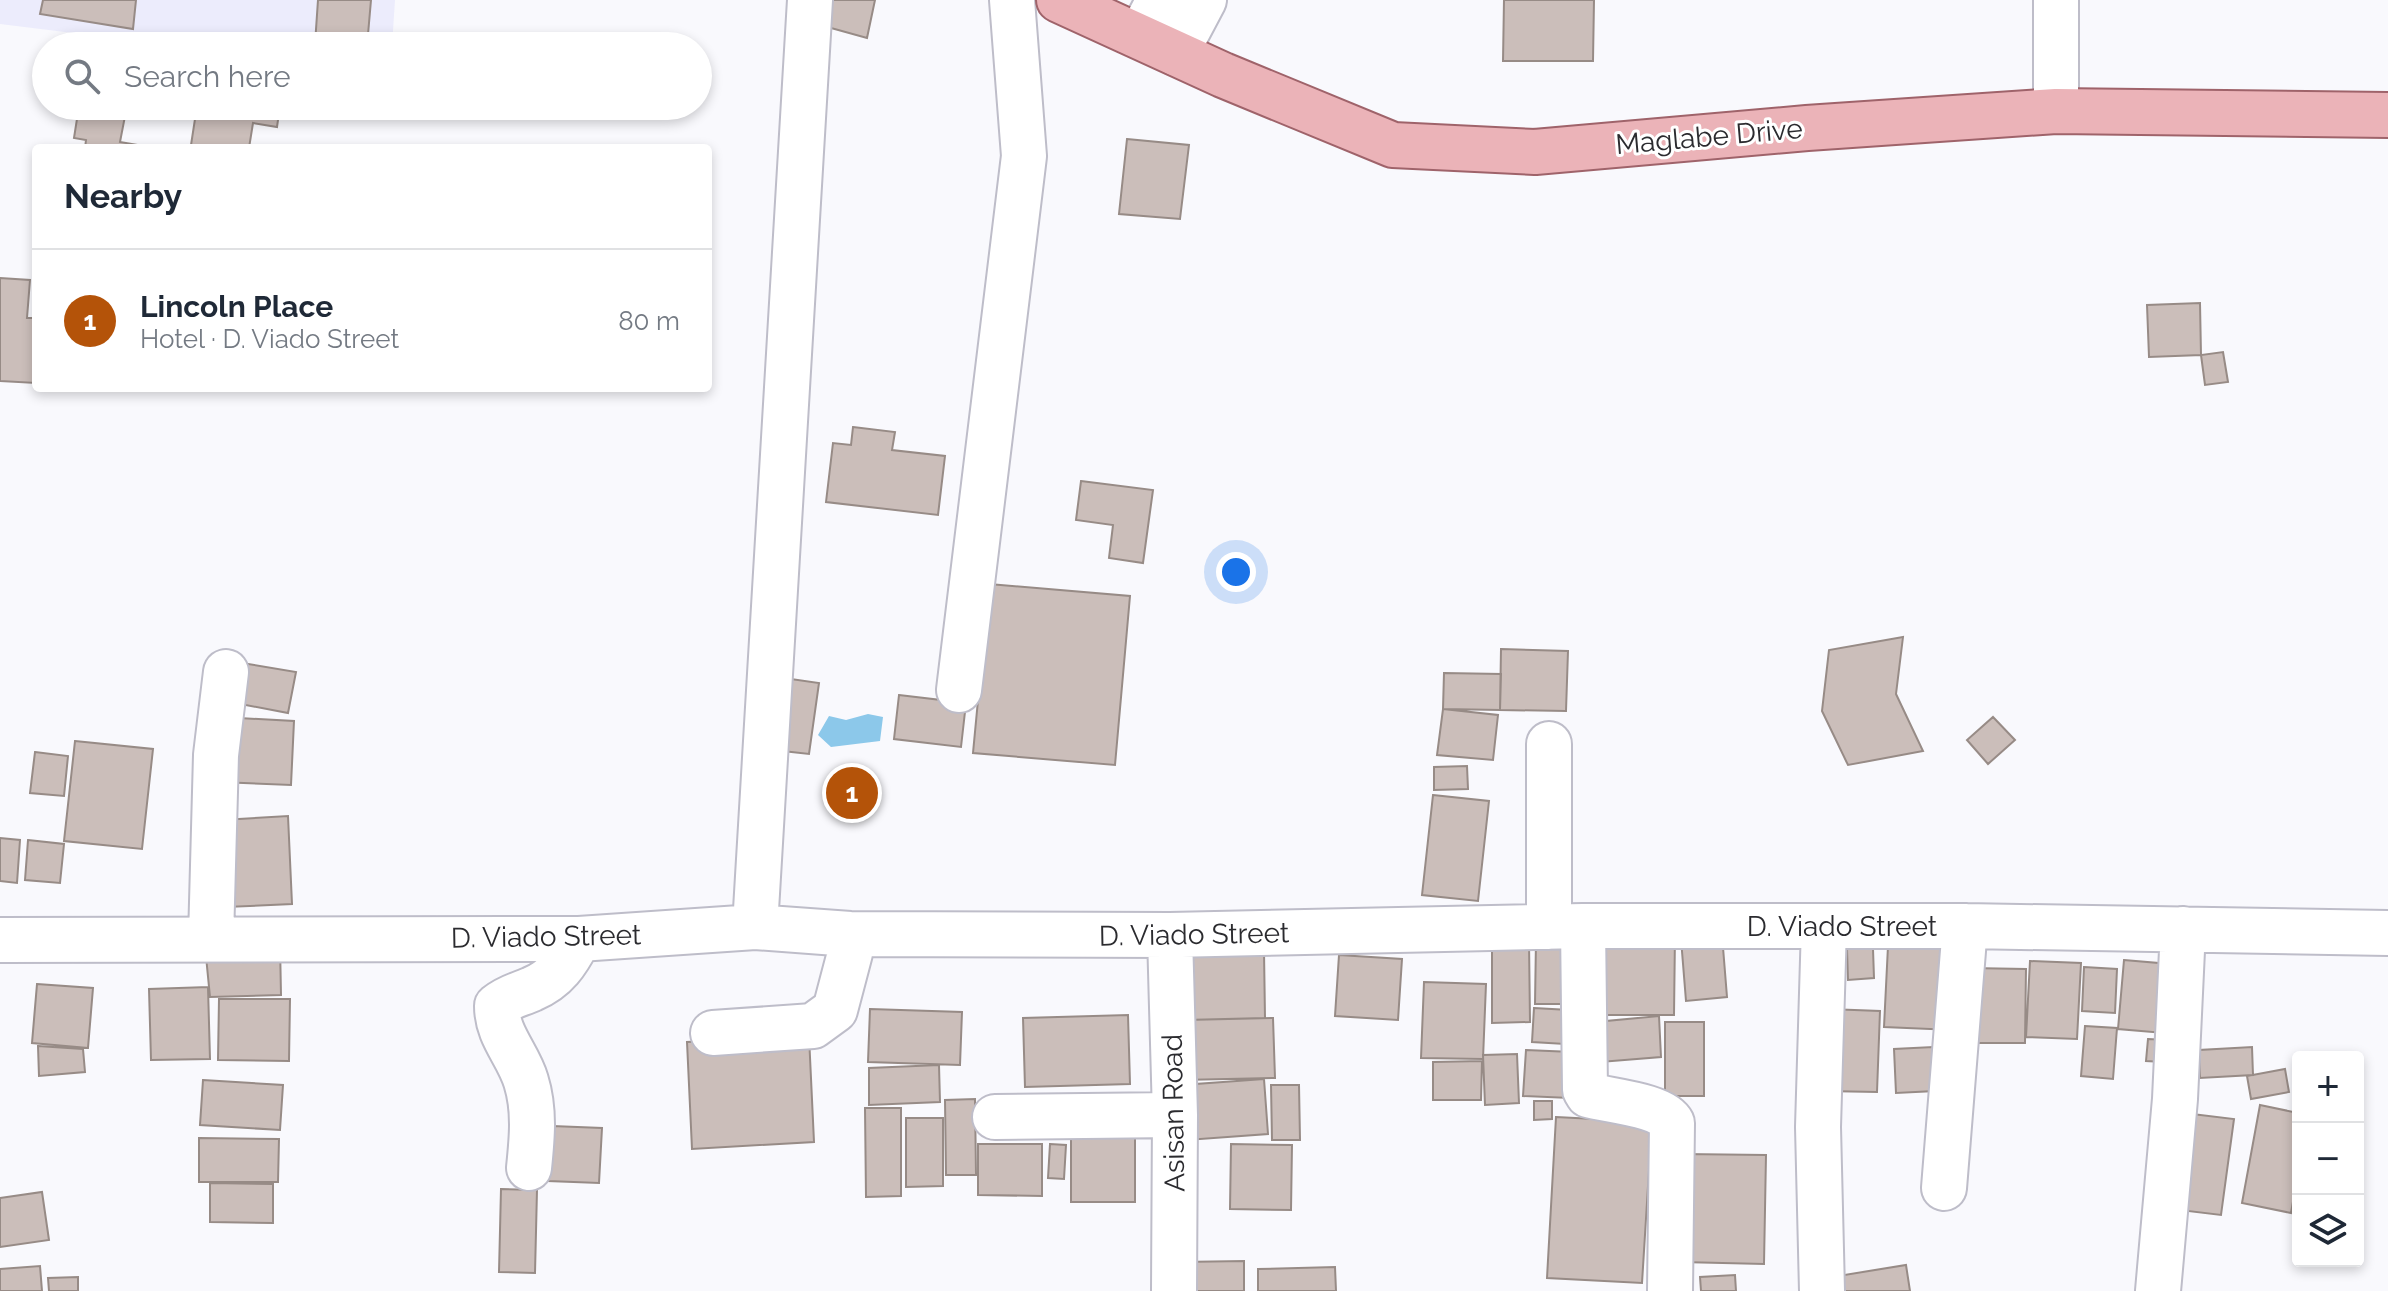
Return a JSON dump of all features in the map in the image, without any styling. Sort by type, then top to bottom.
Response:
[{"type":"main road","name":"Maglabe Drive","points":[[1059,0],[1158,30],[1393,145],[1535,152],[1807,128],[2056,111],[2388,115]]},
{"type":"street","points":[[755,927],[810,0]]},
{"type":"street","points":[[959,690],[1024,156],[1012,0]]},
{"type":"street","points":[[1158,30],[1204,0]]},
{"type":"street","points":[[2056,0],[2056,111]]},
{"type":"street","points":[[211,939],[216,755],[226,672]]},
{"type":"street","points":[[1549,744],[1585,1090],[1588,1095],[1598,1098],[1658,1111],[1668,1115],[1672,1123],[1670,1291]]},
{"type":"street","name":"D. Viado Street","points":[[0,940],[579,939],[755,927],[850,934],[1170,935],[1566,926],[1965,926],[2388,933]]},
{"type":"street","points":[[1822,1291],[1818,1127],[1824,926]]},
{"type":"street","points":[[1944,1188],[1965,926]]},
{"type":"street","points":[[2158,1291],[2175,1099],[2183,929]]},
{"type":"street","points":[[713,1033],[813,1026],[835,1010],[850,953],[850,934]]},
{"type":"street","name":"Asisan Road","points":[[1170,935],[1175,1115],[1174,1291]]},
{"type":"street","points":[[529,1168],[533,1120],[526,1079],[500,1029],[497,1006],[508,997],[531,990],[551,979],[565,965],[579,939]]},
{"type":"street","points":[[995,1117],[1175,1115]]},
{"type":"shaded area","points":[[0,0],[395,0],[393,32],[65,32],[0,24]]},
{"type":"water","points":[[868,714],[883,717],[880,741],[831,747],[818,735],[829,716],[846,720]]},
{"type":"building","points":[[43,0],[136,0],[133,29],[40,14]]},
{"type":"building","points":[[318,0],[371,0],[368,32],[316,32]]},
{"type":"building","points":[[816,0],[875,0],[867,38],[813,23]]},
{"type":"building","points":[[1504,0],[1594,0],[1593,61],[1503,61]]},
{"type":"building","points":[[77,120],[124,120],[120,142],[132,144],[86,144],[86,140],[74,138]]},
{"type":"building","points":[[195,120],[278,120],[277,127],[253,123],[250,144],[191,144]]},
{"type":"building","points":[[1127,139],[1189,145],[1180,219],[1119,214]]},
{"type":"building","points":[[0,278],[30,280],[27,318],[32,318],[32,383],[0,381]]},
{"type":"building","points":[[2200,303],[2201,355],[2149,357],[2147,305]]},
{"type":"building","points":[[2223,352],[2228,382],[2205,385],[2201,355]]},
{"type":"building","points":[[853,427],[895,432],[892,450],[945,456],[938,515],[826,502],[833,443],[851,445]]},
{"type":"building","points":[[1081,481],[1153,490],[1143,563],[1109,558],[1113,525],[1076,520]]},
{"type":"building","points":[[989,584],[1130,596],[1115,765],[973,753]]},
{"type":"building","points":[[1903,637],[1896,694],[1923,751],[1848,765],[1822,711],[1829,650]]},
{"type":"building","points":[[1501,649],[1568,651],[1566,711],[1500,710]]},
{"type":"building","points":[[242,663],[296,672],[288,713],[235,703]]},
{"type":"building","points":[[1444,673],[1501,674],[1500,710],[1443,709]]},
{"type":"building","points":[[784,678],[819,683],[809,754],[774,750]]},
{"type":"building","points":[[899,695],[966,703],[961,747],[894,739]]},
{"type":"building","points":[[1443,709],[1498,715],[1493,760],[1437,755]]},
{"type":"building","points":[[222,717],[294,721],[291,785],[219,782]]},
{"type":"building","points":[[1993,717],[2015,740],[1988,764],[1967,740]]},
{"type":"building","points":[[75,741],[153,749],[142,849],[64,841]]},
{"type":"building","points":[[35,752],[68,756],[64,796],[30,793]]},
{"type":"building","points":[[1467,766],[1468,789],[1434,790],[1434,767]]},
{"type":"building","points":[[1433,795],[1489,801],[1478,901],[1422,895]]},
{"type":"building","points":[[288,816],[292,904],[226,907],[222,820]]},
{"type":"building","points":[[0,838],[20,840],[17,883],[0,881]]},
{"type":"building","points":[[28,840],[64,844],[60,883],[25,880]]},
{"type":"building","points":[[1589,933],[1675,934],[1674,1015],[1588,1015]]},
{"type":"building","points":[[1722,935],[1727,997],[1686,1001],[1681,939]]},
{"type":"building","points":[[1529,940],[1530,1022],[1492,1023],[1492,941]]},
{"type":"building","points":[[1536,940],[1568,941],[1566,1004],[1535,1004]]},
{"type":"building","points":[[280,944],[281,995],[210,997],[205,946]]},
{"type":"building","points":[[1888,946],[1957,949],[1953,1030],[1884,1027]]},
{"type":"building","points":[[1847,949],[1873,949],[1874,978],[1848,980]]},
{"type":"building","points":[[1264,951],[1265,1018],[1185,1020],[1184,953]]},
{"type":"building","points":[[1339,955],[1402,959],[1398,1020],[1335,1016]]},
{"type":"building","points":[[2124,960],[2170,964],[2164,1033],[2118,1029]]},
{"type":"building","points":[[2030,961],[2081,963],[2077,1039],[2026,1037]]},
{"type":"building","points":[[2084,967],[2117,969],[2115,1013],[2082,1011]]},
{"type":"building","points":[[1970,968],[2026,969],[2025,1043],[1969,1043]]},
{"type":"building","points":[[1424,982],[1486,984],[1483,1059],[1421,1058]]},
{"type":"building","points":[[37,984],[93,988],[88,1048],[32,1043]]},
{"type":"building","points":[[208,987],[210,1059],[151,1060],[149,989]]},
{"type":"building","points":[[219,999],[290,999],[289,1061],[218,1060]]},
{"type":"building","points":[[1534,1008],[1569,1010],[1565,1044],[1532,1042]]},
{"type":"building","points":[[870,1009],[962,1012],[960,1065],[868,1062]]},
{"type":"building","points":[[1828,1009],[1880,1011],[1877,1092],[1825,1091]]},
{"type":"building","points":[[1128,1015],[1130,1084],[1025,1087],[1023,1018]]},
{"type":"building","points":[[1659,1016],[1661,1057],[1588,1063],[1585,1023]]},
{"type":"building","points":[[1273,1018],[1275,1078],[1182,1080],[1185,1020]]},
{"type":"building","points":[[1665,1022],[1704,1022],[1704,1096],[1665,1096]]},
{"type":"building","points":[[2085,1026],[2117,1028],[2113,1079],[2081,1076]]},
{"type":"building","points":[[809,1036],[814,1142],[692,1149],[687,1042]]},
{"type":"building","points":[[2148,1039],[2165,1040],[2163,1062],[2146,1061]]},
{"type":"building","points":[[38,1046],[83,1049],[85,1072],[39,1076]]},
{"type":"building","points":[[1933,1047],[1935,1091],[1896,1093],[1894,1049]]},
{"type":"building","points":[[2252,1047],[2253,1075],[2200,1078],[2199,1050]]},
{"type":"building","points":[[1526,1050],[1572,1052],[1570,1098],[1523,1096]]},
{"type":"building","points":[[1517,1054],[1519,1103],[1485,1105],[1483,1055]]},
{"type":"building","points":[[1482,1061],[1481,1100],[1433,1100],[1433,1062]]},
{"type":"building","points":[[939,1065],[940,1102],[869,1105],[869,1068]]},
{"type":"building","points":[[2285,1069],[2289,1092],[2251,1099],[2247,1076]]},
{"type":"building","points":[[1264,1079],[1268,1134],[1187,1140],[1182,1085]]},
{"type":"building","points":[[203,1080],[283,1085],[280,1130],[200,1125]]},
{"type":"building","points":[[1271,1085],[1299,1085],[1300,1140],[1272,1140]]},
{"type":"building","points":[[975,1099],[976,1175],[946,1175],[945,1100]]},
{"type":"building","points":[[1534,1101],[1552,1101],[1552,1119],[1534,1120]]},
{"type":"building","points":[[2260,1105],[2292,1112],[2291,1213],[2242,1203]]},
{"type":"building","points":[[865,1108],[901,1108],[901,1196],[866,1197]]},
{"type":"building","points":[[2184,1113],[2234,1119],[2221,1215],[2171,1209]]},
{"type":"building","points":[[1556,1117],[1652,1122],[1642,1283],[1547,1278]]},
{"type":"building","points":[[906,1118],[943,1118],[943,1186],[906,1187]]},
{"type":"building","points":[[552,1126],[602,1128],[599,1183],[548,1181]]},
{"type":"building","points":[[1071,1128],[1135,1128],[1135,1202],[1071,1202]]},
{"type":"building","points":[[199,1138],[279,1139],[278,1182],[199,1182]]},
{"type":"building","points":[[978,1144],[1042,1144],[1042,1196],[978,1195]]},
{"type":"building","points":[[1050,1144],[1066,1145],[1064,1179],[1048,1178]]},
{"type":"building","points":[[1231,1144],[1292,1145],[1291,1210],[1230,1209]]},
{"type":"building","points":[[1683,1154],[1766,1155],[1764,1264],[1681,1262]]},
{"type":"building","points":[[210,1183],[273,1184],[273,1223],[210,1222]]},
{"type":"building","points":[[501,1189],[537,1190],[535,1273],[499,1272]]},
{"type":"building","points":[[42,1192],[49,1240],[0,1247],[0,1198]]},
{"type":"building","points":[[1244,1261],[1244,1291],[1180,1291],[1180,1262]]},
{"type":"building","points":[[1906,1265],[1910,1291],[1840,1291],[1838,1276]]},
{"type":"building","points":[[40,1266],[42,1291],[0,1291],[0,1269]]},
{"type":"building","points":[[1335,1267],[1336,1291],[1258,1291],[1258,1269]]},
{"type":"building","points":[[1735,1275],[1736,1291],[1701,1291],[1700,1277]]},
{"type":"building","points":[[78,1277],[78,1291],[49,1291],[48,1278]]},
{"type":"place","name":"Lincoln Place","points":[[852,793]]}]
